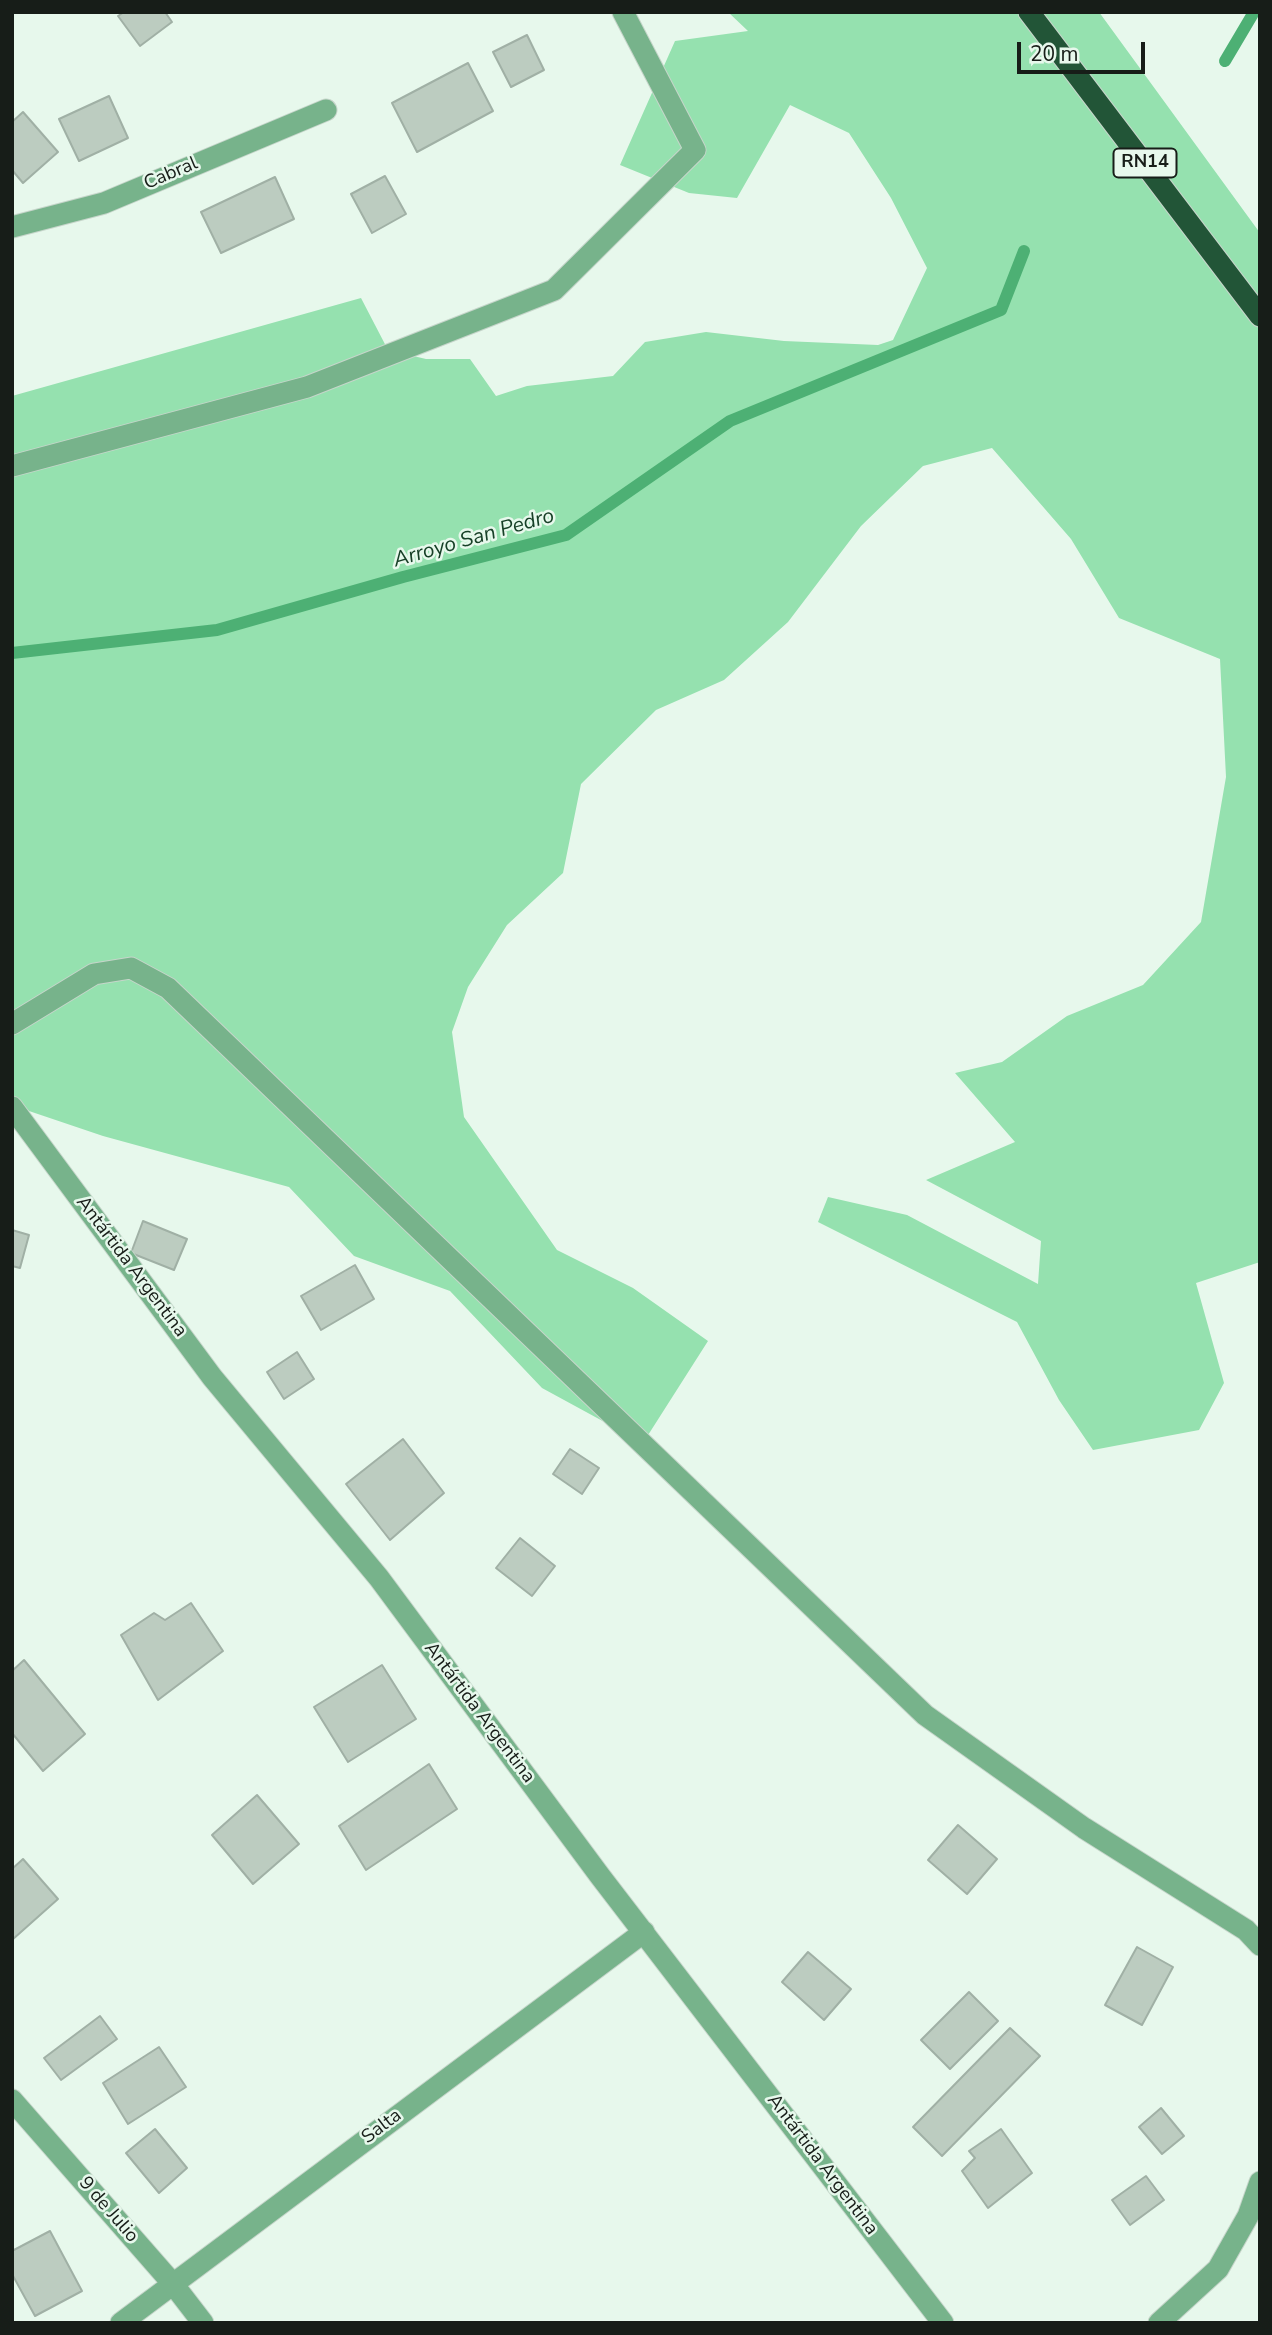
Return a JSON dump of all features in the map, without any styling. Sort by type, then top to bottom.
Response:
[{"type":"highway","name":"RN14","points":[[1029,12],[1260,316]]},
{"type":"street","points":[[12,466],[307,387],[555,290],[695,150],[623,12]]},
{"type":"street","name":"Cabral","points":[[12,227],[104,203],[326,110]]},
{"type":"street","points":[[12,1024],[94,974],[131,968],[168,988],[925,1715],[1084,1828],[1246,1930],[1260,1945]]},
{"type":"street","name":"Antártida Argentina","points":[[12,1107],[212,1377],[379,1578],[644,1932],[943,2323]]},
{"type":"street","name":"Salta","points":[[121,2323],[644,1932]]},
{"type":"street","name":"9 de Julio","points":[[12,2100],[173,2284],[202,2323]]},
{"type":"street","points":[[1160,2323],[1218,2269],[1248,2216],[1260,2182]]},
{"type":"green space","points":[[728,12],[1099,12],[1260,233],[1260,1262],[1196,1283],[1224,1383],[1199,1430],[1093,1450],[1059,1400],[1017,1322],[818,1222],[828,1197],[907,1215],[1038,1284],[1041,1241],[926,1180],[1015,1142],[955,1073],[1002,1062],[1067,1016],[1143,985],[1201,922],[1226,777],[1220,659],[1119,618],[1071,539],[992,448],[923,466],[861,526],[788,622],[724,680],[656,710],[581,784],[563,873],[507,925],[468,987],[452,1032],[464,1117],[557,1250],[633,1288],[708,1341],[643,1443],[542,1388],[450,1291],[354,1256],[289,1187],[103,1136],[29,1111],[12,1094],[12,396],[361,298],[388,350],[426,359],[470,359],[496,396],[527,386],[613,376],[645,342],[706,332],[784,341],[878,345],[893,340],[927,268],[891,198],[849,133],[790,105],[737,198],[689,193],[620,165],[675,41],[748,31]]},
{"type":"building","points":[[124,12],[165,12],[172,22],[140,46],[118,16]]},
{"type":"building","points":[[527,35],[544,70],[511,87],[493,52]]},
{"type":"building","points":[[468,63],[493,111],[417,152],[392,103]]},
{"type":"building","points":[[109,96],[128,138],[79,161],[59,119]]},
{"type":"building","points":[[23,112],[58,152],[23,183],[12,170],[12,122]]},
{"type":"building","points":[[385,176],[406,214],[372,233],[351,194]]},
{"type":"building","points":[[275,177],[294,219],[221,253],[201,212]]},
{"type":"building","points":[[143,1221],[187,1239],[174,1270],[131,1253]]},
{"type":"building","points":[[12,1230],[29,1235],[20,1268],[12,1266]]},
{"type":"building","points":[[355,1265],[374,1299],[321,1330],[301,1296]]},
{"type":"building","points":[[297,1352],[314,1379],[284,1399],[267,1372]]},
{"type":"building","points":[[403,1439],[444,1493],[390,1540],[346,1484]]},
{"type":"building","points":[[570,1449],[599,1468],[582,1494],[553,1474]]},
{"type":"building","points":[[520,1538],[555,1566],[532,1596],[496,1568]]},
{"type":"building","points":[[191,1603],[223,1651],[158,1700],[121,1635],[154,1613],[165,1620]]},
{"type":"building","points":[[24,1660],[85,1734],[43,1771],[12,1733],[12,1671]]},
{"type":"building","points":[[382,1665],[416,1719],[348,1762],[314,1707]]},
{"type":"building","points":[[429,1764],[457,1809],[366,1870],[339,1826]]},
{"type":"building","points":[[257,1795],[299,1844],[253,1884],[212,1835]]},
{"type":"building","points":[[958,1825],[997,1859],[967,1894],[928,1860]]},
{"type":"building","points":[[23,1859],[58,1899],[12,1940],[12,1869]]},
{"type":"building","points":[[1137,1947],[1173,1967],[1142,2025],[1105,2005]]},
{"type":"building","points":[[808,1952],[851,1989],[824,2020],[782,1982]]},
{"type":"building","points":[[969,1992],[998,2021],[950,2069],[921,2040]]},
{"type":"building","points":[[100,2016],[117,2039],[61,2080],[44,2058]]},
{"type":"building","points":[[1010,2028],[1040,2056],[942,2156],[913,2127]]},
{"type":"building","points":[[159,2047],[186,2087],[128,2124],[103,2083]]},
{"type":"building","points":[[1161,2108],[1184,2136],[1162,2154],[1139,2127]]},
{"type":"building","points":[[155,2129],[187,2168],[159,2193],[126,2153]]},
{"type":"building","points":[[1001,2129],[1032,2173],[988,2208],[962,2171],[975,2158],[969,2151]]},
{"type":"building","points":[[1146,2176],[1164,2200],[1130,2225],[1112,2200]]},
{"type":"building","points":[[50,2231],[82,2291],[35,2316],[12,2274],[12,2251]]},
{"type":"waterway","name":"Arroyo San Pedro","points":[[1225,61],[1254,12]]},
{"type":"waterway","name":"Arroyo San Pedro","points":[[12,653],[217,630],[403,577],[566,535],[730,421],[1001,310],[1024,251]]}]
